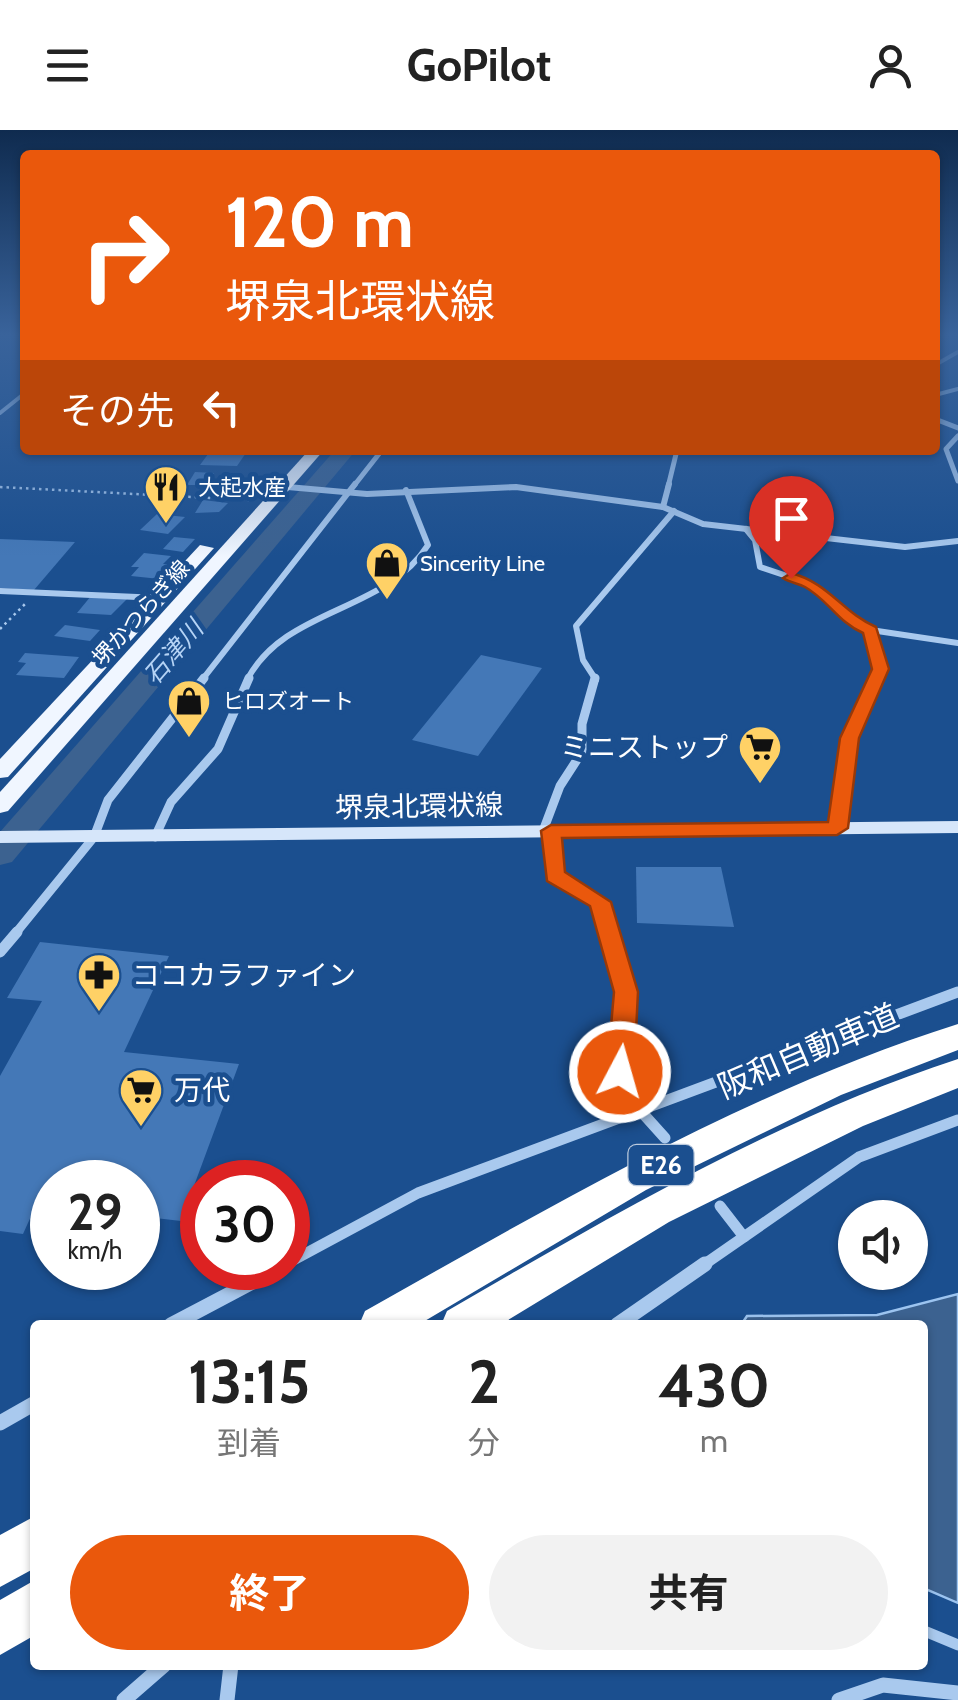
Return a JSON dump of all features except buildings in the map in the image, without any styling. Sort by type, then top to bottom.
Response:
[{"type":"highway","name":"阪和自動車道","points":[[389,1320],[633,1179],[829,1085],[958,1037]]},
{"type":"highway","name":"E26","points":[[470,1320],[656,1210],[850,1116],[958,1073]]},
{"type":"highway","points":[[0,1563],[30,1543]]},
{"type":"highway","points":[[0,1630],[30,1609]]},
{"type":"main road","name":"堺かつらぎ線","points":[[0,772],[251,500],[282,487],[295,455]]},
{"type":"main road","name":"堺かつらぎ線","points":[[0,806],[312,455]]},
{"type":"main road","name":"堺泉北環状線","points":[[1,838],[958,827]]},
{"type":"street","points":[[958,436],[947,444],[958,480]]},
{"type":"street","points":[[0,952],[94,836],[108,800],[378,455]]},
{"type":"street","points":[[663,507],[676,455]]},
{"type":"street","points":[[948,456],[958,459]]},
{"type":"street","points":[[282,487],[348,493],[494,486],[663,507],[704,524],[746,529],[904,547],[958,541]]},
{"type":"street","points":[[154,836],[179,788],[206,766],[223,739],[259,659],[277,641],[400,577],[423,558],[428,544],[406,490]]},
{"type":"street","points":[[664,1138],[638,1108],[620,1072],[626,992],[600,902],[554,876],[547,831],[560,786],[582,752],[582,724],[596,680],[583,660],[576,626],[674,511]]},
{"type":"street","points":[[746,529],[754,540],[760,568],[811,584],[856,624],[870,630],[958,643]]},
{"type":"street","points":[[0,590],[160,598]]},
{"type":"street","points":[[310,1251],[418,1194],[638,1108],[958,992]]},
{"type":"street","points":[[628,1320],[858,1157],[958,1120]]},
{"type":"street","points":[[720,1206],[744,1237]]},
{"type":"street","points":[[180,1320],[238,1290]]},
{"type":"street","points":[[0,1423],[30,1405]]},
{"type":"street","points":[[124,1700],[158,1670]]},
{"type":"street","points":[[227,1700],[231,1670]]},
{"type":"street","points":[[839,1700],[883,1685],[958,1693]]},
{"type":"lane","points":[[837,828],[850,738],[881,669],[870,630]]},
{"type":"lane","points":[[928,1633],[958,1646]]},
{"type":"path","points":[[0,487],[251,500]]},
{"type":"path","points":[[0,629],[35,593]]},
{"type":"water","points":[[958,1294],[958,1603],[928,1590],[928,1320],[744,1320],[747,1316],[877,1315]]},
{"type":"waterway","name":"石津川","points":[[0,854],[342,455]]},
{"type":"place","name":"大起水産","points":[[166,525]]},
{"type":"place","name":"Sincerity Line","points":[[387,601]]},
{"type":"place","name":"ヒロズオート","points":[[189,739]]},
{"type":"place","name":"ミニストップ","points":[[760,785]]},
{"type":"place","name":"ココカラファイン","points":[[99,1013]]},
{"type":"place","name":"万代","points":[[141,1128]]},
{"type":"route","points":[[620,1072],[626,992],[618,962],[600,902],[554,876],[551,831],[837,828],[850,738],[881,669],[870,630],[856,624],[811,584],[791,578]]}]
